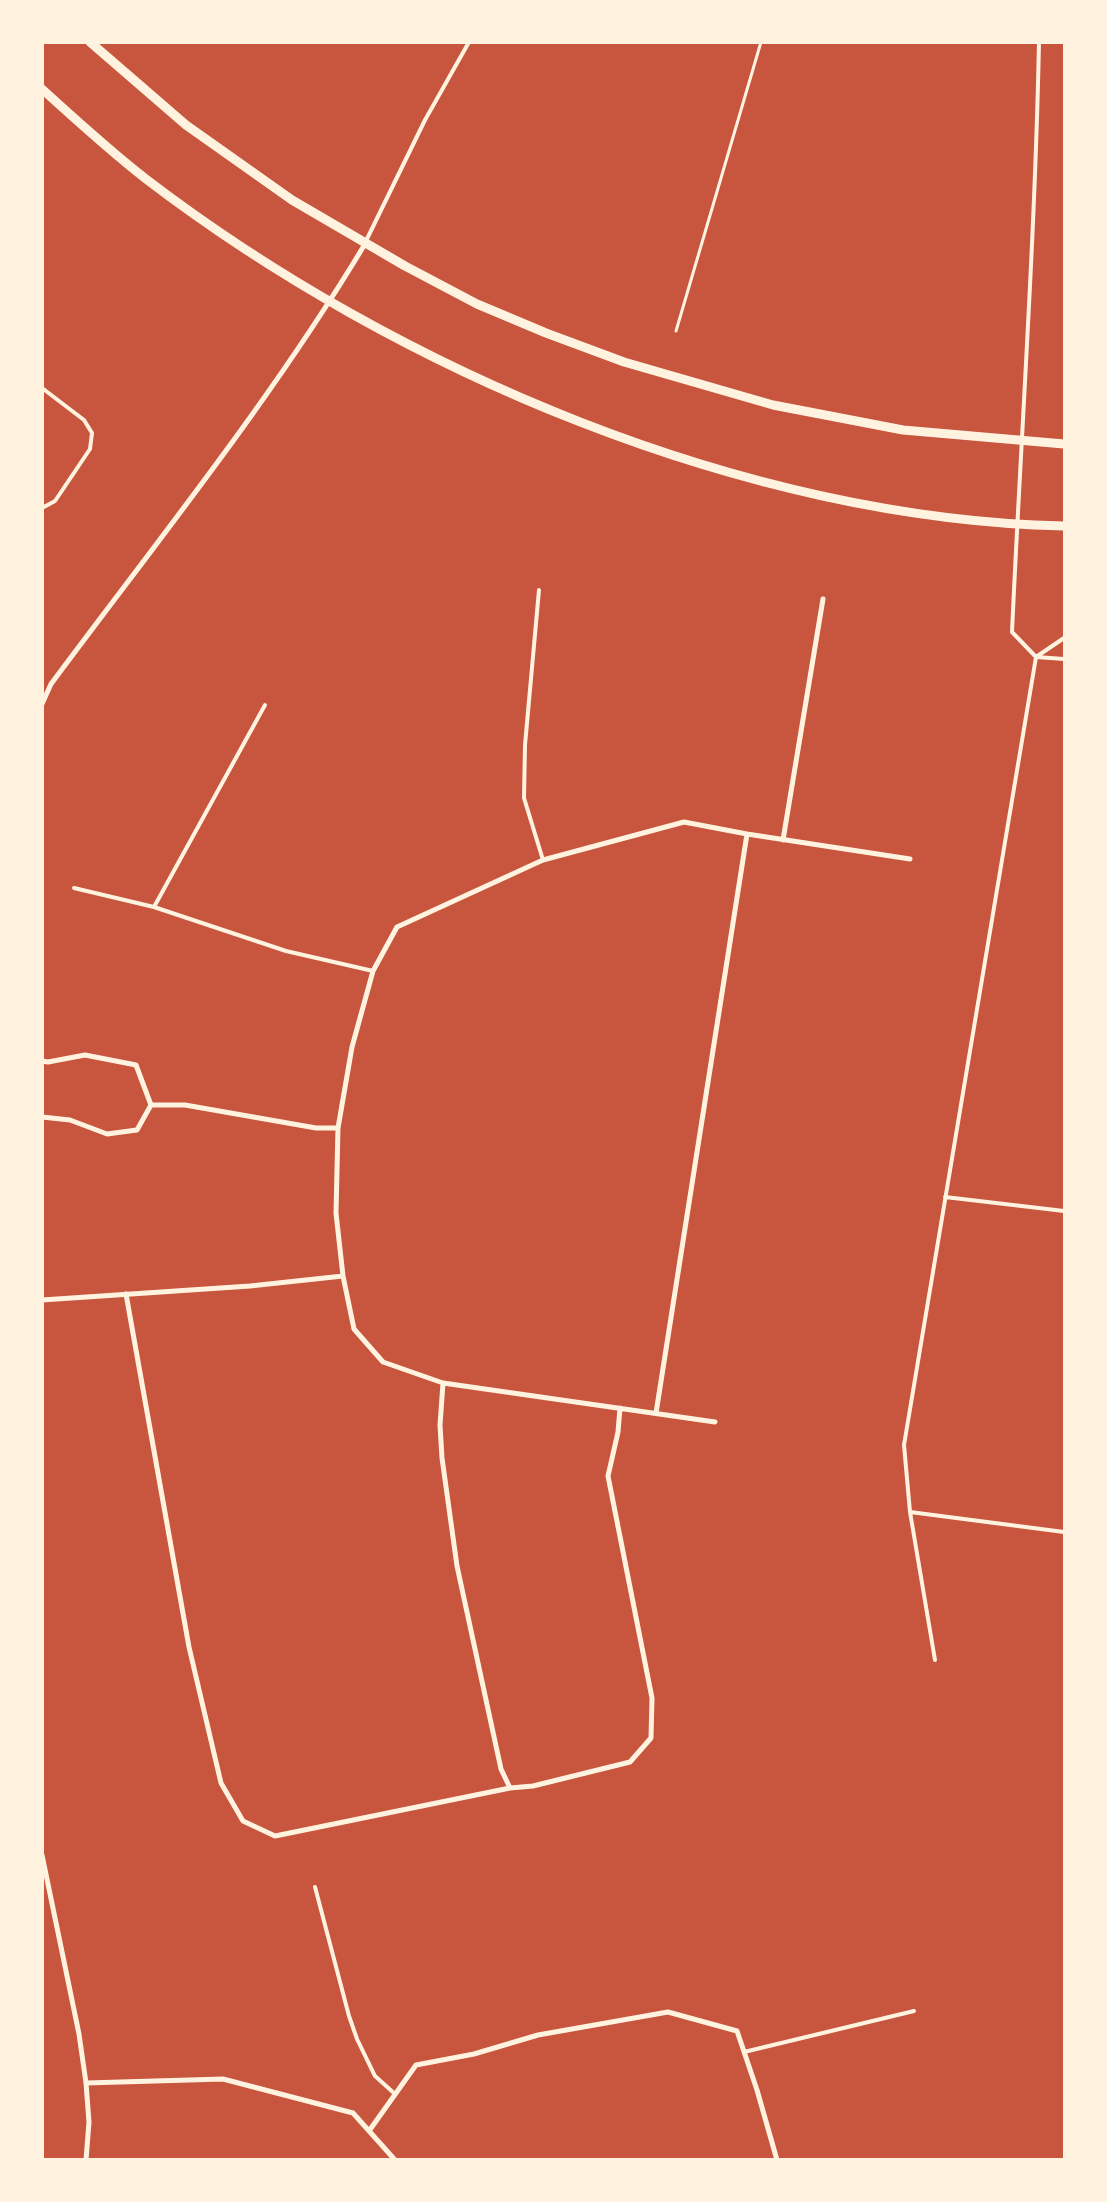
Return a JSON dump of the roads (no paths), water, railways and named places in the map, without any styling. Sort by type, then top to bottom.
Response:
[{"type":"street","points":[[90,42],[142,89],[238,163],[292,200],[365,244],[477,304],[546,333],[624,362],[773,405],[894,428],[1064,444]]},
{"type":"street","points":[[42,89],[145,178],[255,256],[330,302],[447,363],[520,396],[600,428],[681,457],[755,479],[893,510],[970,521],[1064,526]]},
{"type":"street","points":[[42,704],[51,684],[271,389],[330,302],[365,244]]},
{"type":"street","points":[[783,840],[823,599]]},
{"type":"street","points":[[715,1422],[443,1383],[383,1362],[354,1330],[343,1276],[336,1213],[338,1128],[352,1047],[372,971],[397,927],[542,860],[684,822],[783,840],[910,859]]},
{"type":"street","points":[[656,1413],[747,834]]},
{"type":"street","points":[[42,1061],[48,1062],[85,1055],[136,1065],[151,1105],[137,1130],[106,1134],[70,1120],[42,1117]]},
{"type":"street","points":[[151,1105],[185,1105],[316,1128],[338,1128]]},
{"type":"street","points":[[42,1300],[343,1276]]},
{"type":"street","points":[[126,1294],[189,1647],[221,1783],[243,1821],[275,1836],[510,1788],[534,1786],[630,1762],[652,1738],[652,1698],[608,1476],[618,1432],[620,1408]]},
{"type":"street","points":[[443,1383],[440,1425],[442,1458],[457,1566],[500,1769],[510,1788]]},
{"type":"street","points":[[42,1855],[79,2034],[86,2082],[89,2122],[86,2160]]},
{"type":"street","points":[[369,2131],[416,2066],[474,2054],[538,2035],[668,2012],[737,2031],[777,2160]]},
{"type":"street","points":[[86,2082],[222,2078],[352,2113],[394,2160]]},
{"type":"lane","points":[[365,244],[425,120],[469,42]]},
{"type":"lane","points":[[1038,42],[1023,440],[1012,632],[1036,657],[1064,659]]},
{"type":"lane","points":[[42,388],[84,420],[92,433],[90,449],[55,501],[42,508]]},
{"type":"lane","points":[[539,590],[525,744],[524,798],[542,860]]},
{"type":"lane","points":[[935,1660],[910,1512],[904,1445],[1036,657],[1064,638]]},
{"type":"lane","points":[[154,907],[265,705]]},
{"type":"lane","points":[[74,888],[154,907],[286,951],[372,971]]},
{"type":"lane","points":[[945,1197],[1064,1211]]},
{"type":"lane","points":[[910,1512],[1064,1532]]},
{"type":"lane","points":[[316,1887],[349,2016],[357,2039],[375,2076],[395,2094]]},
{"type":"lane","points":[[744,2052],[914,2011]]}]
